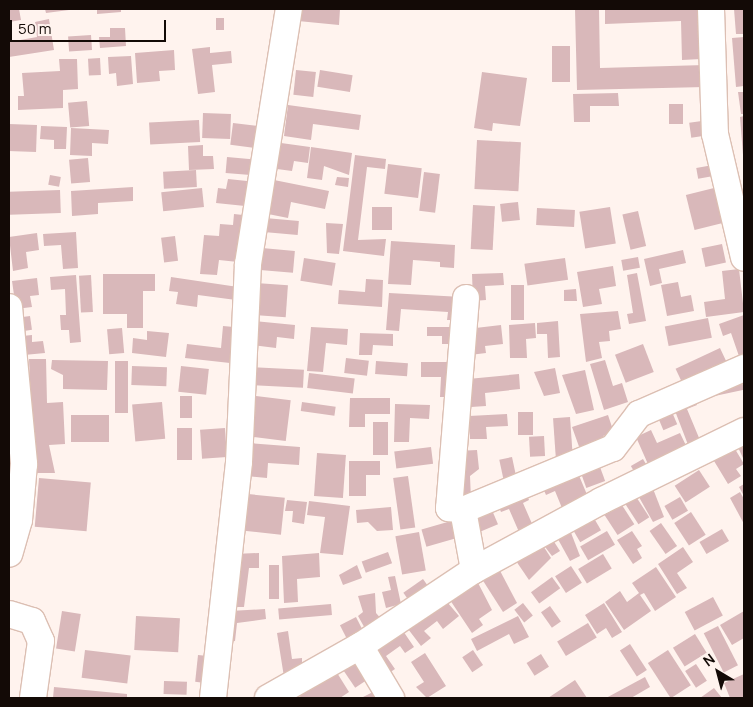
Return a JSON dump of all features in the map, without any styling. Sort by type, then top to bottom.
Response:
[{"type":"street","points":[[213,698],[239,462],[248,264],[289,9]]},
{"type":"street","points":[[711,9],[715,134],[744,258]]},
{"type":"street","points":[[466,298],[449,508],[462,510],[613,448],[639,414],[744,368]]},
{"type":"street","points":[[9,307],[24,464],[19,520],[9,554]]},
{"type":"street","points":[[268,698],[360,646],[474,570],[601,501],[744,431]]},
{"type":"street","points":[[462,510],[474,570]]},
{"type":"street","points":[[9,614],[32,620],[41,641],[33,698]]},
{"type":"street","points":[[360,646],[391,698]]},
{"type":"building","points":[[9,9],[19,9],[21,20],[9,22]]},
{"type":"building","points":[[45,9],[69,9],[69,10],[46,13]]},
{"type":"building","points":[[97,9],[121,9],[121,12],[97,14]]},
{"type":"building","points":[[299,9],[340,9],[339,25],[298,21]]},
{"type":"building","points":[[575,9],[599,9],[600,68],[705,65],[705,87],[577,90]]},
{"type":"building","points":[[605,9],[699,9],[701,59],[682,60],[681,21],[605,24]]},
{"type":"building","points":[[734,9],[744,9],[744,34],[736,34]]},
{"type":"building","points":[[216,18],[224,18],[224,30],[216,30]]},
{"type":"building","points":[[49,19],[54,50],[9,57],[9,42],[37,37],[35,22]]},
{"type":"building","points":[[110,28],[125,28],[126,46],[100,48],[99,37],[110,37]]},
{"type":"building","points":[[91,35],[92,50],[69,52],[68,37]]},
{"type":"building","points":[[744,37],[744,86],[736,87],[732,38]]},
{"type":"building","points":[[552,46],[570,46],[570,82],[552,82]]},
{"type":"building","points":[[210,47],[210,53],[231,51],[232,63],[212,65],[215,92],[198,94],[192,49]]},
{"type":"building","points":[[174,50],[175,70],[159,71],[160,81],[137,83],[135,53]]},
{"type":"building","points":[[131,56],[133,84],[117,86],[116,73],[109,74],[108,57]]},
{"type":"building","points":[[100,58],[101,75],[89,76],[88,59]]},
{"type":"building","points":[[59,59],[77,59],[78,89],[63,90],[63,108],[18,110],[18,96],[24,96],[22,73],[60,71]]},
{"type":"building","points":[[296,70],[316,72],[313,97],[293,95]]},
{"type":"building","points":[[320,70],[353,75],[350,92],[317,87]]},
{"type":"building","points":[[482,72],[527,78],[520,126],[493,123],[492,131],[474,128]]},
{"type":"building","points":[[738,92],[744,92],[744,114],[741,114]]},
{"type":"building","points":[[618,93],[619,106],[590,106],[590,122],[574,122],[573,94]]},
{"type":"building","points":[[87,101],[89,126],[70,128],[68,103]]},
{"type":"building","points":[[669,104],[683,104],[683,124],[669,124]]},
{"type":"building","points":[[288,105],[361,115],[359,130],[313,124],[311,140],[284,136]]},
{"type":"building","points":[[203,113],[231,114],[230,139],[202,138]]},
{"type":"building","points":[[744,116],[744,155],[743,155],[740,117]]},
{"type":"building","points":[[199,120],[200,142],[150,145],[149,123]]},
{"type":"building","points":[[709,120],[711,135],[691,138],[689,123]]},
{"type":"building","points":[[233,123],[258,126],[255,148],[230,145]]},
{"type":"building","points":[[9,124],[37,125],[36,152],[9,151]]},
{"type":"building","points":[[41,126],[67,127],[66,149],[54,149],[54,140],[40,139]]},
{"type":"building","points":[[71,128],[109,130],[108,144],[92,143],[92,156],[70,155]]},
{"type":"building","points":[[477,140],[521,142],[518,191],[474,189]]},
{"type":"building","points":[[281,143],[310,147],[308,163],[294,161],[292,171],[277,169]]},
{"type":"building","points":[[203,145],[203,156],[213,156],[214,169],[189,170],[188,146]]},
{"type":"building","points":[[311,147],[352,153],[349,175],[324,166],[322,180],[307,178]]},
{"type":"building","points":[[355,155],[386,159],[385,169],[367,167],[358,240],[386,239],[384,256],[343,251]]},
{"type":"building","points":[[227,157],[252,159],[251,175],[226,173]]},
{"type":"building","points":[[88,158],[90,182],[71,184],[69,160]]},
{"type":"building","points":[[388,164],[422,168],[418,198],[384,194]]},
{"type":"building","points":[[713,165],[715,176],[698,179],[696,168]]},
{"type":"building","points":[[196,170],[197,187],[164,189],[163,172]]},
{"type":"building","points":[[424,172],[440,174],[435,213],[419,211]]},
{"type":"building","points":[[50,175],[61,177],[59,187],[48,185]]},
{"type":"building","points":[[337,177],[349,178],[348,187],[335,185]]},
{"type":"building","points":[[228,179],[247,181],[245,206],[216,203],[218,188],[226,189]]},
{"type":"building","points":[[274,180],[329,191],[325,209],[291,202],[288,218],[268,214]]},
{"type":"building","points":[[133,187],[133,201],[98,203],[98,214],[72,216],[71,191]]},
{"type":"building","points":[[202,188],[204,207],[163,211],[161,192]]},
{"type":"building","points":[[714,188],[723,223],[695,230],[686,195]]},
{"type":"building","points":[[60,190],[61,213],[10,215],[9,192]]},
{"type":"building","points":[[518,202],[520,220],[502,222],[500,204]]},
{"type":"building","points":[[473,205],[495,206],[493,250],[471,249]]},
{"type":"building","points":[[372,207],[392,207],[392,230],[372,230]]},
{"type":"building","points":[[610,207],[616,244],[585,248],[579,212]]},
{"type":"building","points":[[537,208],[575,210],[574,227],[536,225]]},
{"type":"building","points":[[638,211],[646,246],[631,250],[622,215]]},
{"type":"building","points":[[234,214],[243,215],[238,262],[219,260],[217,275],[200,274],[204,235],[219,236],[220,224],[233,225]]},
{"type":"building","points":[[265,218],[299,221],[298,235],[264,232]]},
{"type":"building","points":[[326,223],[343,224],[339,254],[327,253]]},
{"type":"building","points":[[76,232],[78,268],[63,269],[61,245],[44,246],[43,234]]},
{"type":"building","points":[[37,233],[39,250],[26,252],[28,268],[13,271],[9,237]]},
{"type":"building","points":[[175,236],[178,261],[164,263],[161,238]]},
{"type":"building","points":[[391,241],[455,245],[454,268],[440,267],[440,262],[413,260],[411,285],[388,284]]},
{"type":"building","points":[[722,244],[726,263],[705,267],[701,248]]},
{"type":"building","points":[[262,248],[295,251],[293,273],[260,270]]},
{"type":"building","points":[[683,250],[686,263],[659,269],[662,283],[650,286],[644,259]]},
{"type":"building","points":[[638,257],[640,268],[623,271],[621,260]]},
{"type":"building","points":[[304,258],[336,263],[332,286],[300,281]]},
{"type":"building","points":[[565,258],[568,280],[527,285],[524,264]]},
{"type":"building","points":[[613,266],[616,286],[599,289],[602,304],[583,307],[577,272]]},
{"type":"building","points":[[739,269],[744,312],[706,317],[704,302],[725,299],[722,271]]},
{"type":"building","points":[[503,273],[504,285],[485,286],[486,300],[473,301],[472,274]]},
{"type":"building","points":[[637,273],[646,321],[629,324],[627,314],[633,313],[627,275]]},
{"type":"building","points":[[103,274],[155,274],[155,291],[143,291],[143,328],[127,328],[127,314],[103,314]]},
{"type":"building","points":[[76,275],[81,342],[70,343],[69,330],[61,330],[60,315],[66,315],[65,289],[51,290],[50,277]]},
{"type":"building","points":[[91,275],[93,312],[81,313],[79,276]]},
{"type":"building","points":[[171,277],[238,287],[236,300],[198,295],[197,307],[176,304],[178,292],[169,291]]},
{"type":"building","points":[[37,278],[39,295],[30,296],[32,307],[16,309],[12,281]]},
{"type":"building","points":[[366,279],[383,280],[382,307],[338,304],[339,290],[365,292]]},
{"type":"building","points":[[678,282],[681,297],[691,295],[694,311],[667,316],[661,285]]},
{"type":"building","points":[[256,283],[288,285],[286,317],[254,315]]},
{"type":"building","points":[[511,285],[524,285],[524,320],[511,320]]},
{"type":"building","points":[[576,289],[577,301],[564,301],[564,290]]},
{"type":"building","points":[[389,293],[462,297],[460,320],[447,320],[448,312],[401,309],[399,331],[386,330]]},
{"type":"building","points":[[618,311],[621,329],[609,331],[610,341],[599,342],[602,358],[586,362],[580,314]]},
{"type":"building","points":[[744,315],[744,361],[741,362],[731,333],[723,336],[719,324]]},
{"type":"building","points":[[30,316],[32,330],[21,331],[19,318]]},
{"type":"building","points":[[708,318],[712,338],[669,346],[665,326]]},
{"type":"building","points":[[254,321],[295,325],[294,339],[277,337],[276,348],[251,345]]},
{"type":"building","points":[[558,321],[560,357],[548,358],[547,334],[537,334],[537,323]]},
{"type":"building","points":[[535,323],[536,338],[526,339],[527,358],[510,358],[509,325]]},
{"type":"building","points":[[501,325],[503,344],[485,346],[486,353],[470,355],[467,329]]},
{"type":"building","points":[[223,326],[234,327],[230,363],[185,358],[187,344],[221,348]]},
{"type":"building","points":[[311,327],[348,329],[347,345],[326,343],[323,372],[307,371]]},
{"type":"building","points":[[427,327],[452,327],[452,344],[442,344],[442,336],[427,336]]},
{"type":"building","points":[[122,328],[124,353],[109,354],[107,329]]},
{"type":"building","points":[[147,331],[169,333],[166,357],[132,353],[133,338],[147,340]]},
{"type":"building","points":[[360,333],[393,334],[393,346],[373,345],[372,355],[359,355]]},
{"type":"building","points":[[32,335],[32,342],[43,341],[45,353],[24,355],[22,336]]},
{"type":"building","points":[[643,344],[654,372],[626,383],[615,355]]},
{"type":"building","points":[[720,348],[731,372],[687,392],[676,369]]},
{"type":"building","points":[[346,358],[369,361],[367,376],[344,373]]},
{"type":"building","points":[[29,359],[46,359],[47,403],[63,402],[65,444],[49,445],[55,473],[34,473]]},
{"type":"building","points":[[52,360],[108,361],[107,390],[63,389],[63,375],[51,369]]},
{"type":"building","points":[[605,360],[613,386],[622,383],[628,402],[604,410],[590,364]]},
{"type":"building","points":[[115,361],[128,361],[128,413],[115,413]]},
{"type":"building","points":[[376,361],[408,363],[407,376],[375,374]]},
{"type":"building","points":[[421,362],[455,362],[454,397],[440,397],[441,377],[421,377]]},
{"type":"building","points":[[132,366],[167,367],[166,386],[131,385]]},
{"type":"building","points":[[181,366],[209,369],[206,395],[178,392]]},
{"type":"building","points":[[251,367],[304,370],[303,388],[250,385]]},
{"type":"building","points":[[555,368],[560,393],[544,396],[534,372]]},
{"type":"building","points":[[585,370],[594,410],[576,414],[562,375]]},
{"type":"building","points":[[309,373],[355,379],[353,393],[307,388]]},
{"type":"building","points":[[519,374],[520,389],[485,393],[486,406],[471,407],[468,379]]},
{"type":"building","points":[[741,376],[744,390],[696,400],[693,386]]},
{"type":"building","points":[[693,395],[697,405],[687,409],[702,445],[690,450],[672,403]]},
{"type":"building","points":[[180,396],[192,396],[192,418],[180,418]]},
{"type":"building","points":[[256,396],[291,400],[286,441],[251,437]]},
{"type":"building","points":[[350,398],[390,398],[390,414],[365,414],[365,427],[349,427]]},
{"type":"building","points":[[162,402],[165,439],[135,441],[132,405]]},
{"type":"building","points":[[302,402],[336,407],[334,416],[301,411]]},
{"type":"building","points":[[395,404],[430,405],[429,419],[410,418],[409,442],[394,442]]},
{"type":"building","points":[[669,405],[677,424],[663,430],[655,411]]},
{"type":"building","points":[[518,412],[533,412],[533,435],[518,435]]},
{"type":"building","points":[[507,414],[508,426],[486,427],[487,439],[470,439],[469,416]]},
{"type":"building","points":[[71,415],[109,415],[109,442],[71,442]]},
{"type":"building","points":[[608,415],[614,433],[603,436],[606,447],[582,455],[572,427]]},
{"type":"building","points":[[570,417],[573,463],[556,464],[553,418]]},
{"type":"building","points":[[373,422],[388,422],[388,455],[373,455]]},
{"type":"building","points":[[177,428],[192,428],[192,460],[177,460]]},
{"type":"building","points":[[225,428],[227,457],[202,459],[200,430]]},
{"type":"building","points":[[651,430],[657,443],[680,433],[691,456],[651,471],[636,437]]},
{"type":"building","points":[[544,436],[545,456],[530,457],[529,437]]},
{"type":"building","points":[[744,436],[744,457],[743,458],[735,441]]},
{"type":"building","points":[[249,443],[300,447],[299,465],[268,463],[267,478],[247,476]]},
{"type":"building","points":[[732,444],[744,464],[736,469],[741,476],[728,484],[711,456]]},
{"type":"building","points":[[431,447],[433,464],[396,468],[394,452]]},
{"type":"building","points":[[477,450],[479,469],[470,476],[471,499],[459,499],[456,451]]},
{"type":"building","points":[[317,453],[346,455],[343,498],[314,496]]},
{"type":"building","points":[[512,457],[518,485],[505,488],[499,460]]},
{"type":"building","points":[[643,459],[650,471],[638,478],[631,466]]},
{"type":"building","points":[[349,461],[380,461],[380,475],[366,475],[366,496],[349,496]]},
{"type":"building","points":[[575,466],[588,497],[562,508],[555,491],[546,495],[540,481]]},
{"type":"building","points":[[600,467],[605,481],[586,488],[581,474]]},
{"type":"building","points":[[699,470],[710,487],[686,503],[675,486]]},
{"type":"building","points":[[408,476],[415,527],[400,530],[393,478]]},
{"type":"building","points":[[39,478],[91,483],[87,531],[35,527]]},
{"type":"building","points":[[650,481],[664,517],[653,522],[635,490]]},
{"type":"building","points":[[744,484],[744,496],[739,487]]},
{"type":"building","points":[[524,487],[529,500],[523,503],[533,526],[519,532],[509,509],[501,512],[495,498]]},
{"type":"building","points":[[633,492],[649,517],[638,524],[622,499]]},
{"type":"building","points":[[740,492],[744,499],[744,524],[730,498]]},
{"type":"building","points":[[248,494],[285,498],[281,535],[244,531]]},
{"type":"building","points":[[680,497],[688,511],[672,520],[664,506]]},
{"type":"building","points":[[618,499],[634,524],[618,535],[601,510]]},
{"type":"building","points":[[287,500],[307,502],[304,524],[292,522],[293,511],[285,511]]},
{"type":"building","points":[[309,501],[350,506],[343,555],[320,553],[325,517],[307,515]]},
{"type":"building","points":[[489,503],[498,524],[476,534],[467,512]]},
{"type":"building","points":[[391,507],[393,530],[377,531],[368,522],[357,523],[356,510]]},
{"type":"building","points":[[691,512],[706,535],[689,546],[674,523]]},
{"type":"building","points":[[591,513],[601,530],[580,542],[570,525]]},
{"type":"building","points":[[458,519],[463,536],[426,547],[421,529]]},
{"type":"building","points":[[661,523],[677,546],[666,554],[650,531]]},
{"type":"building","points":[[568,525],[580,556],[570,561],[554,532]]},
{"type":"building","points":[[722,529],[729,541],[706,554],[699,542]]},
{"type":"building","points":[[607,531],[615,545],[588,560],[580,546]]},
{"type":"building","points":[[632,531],[642,546],[637,549],[642,558],[633,564],[617,540]]},
{"type":"building","points":[[419,532],[426,570],[402,575],[395,536]]},
{"type":"building","points":[[551,537],[560,551],[552,556],[542,543]]},
{"type":"building","points":[[540,541],[551,558],[529,580],[514,558]]},
{"type":"building","points":[[683,547],[693,562],[677,573],[687,588],[677,594],[658,564]]},
{"type":"building","points":[[388,552],[392,563],[366,573],[362,562]]},
{"type":"building","points":[[259,553],[259,568],[249,568],[244,607],[230,607],[234,554]]},
{"type":"building","points":[[319,553],[320,577],[297,579],[298,602],[284,603],[282,556]]},
{"type":"building","points":[[603,554],[612,569],[587,584],[578,569]]},
{"type":"building","points":[[269,565],[279,565],[279,599],[269,599]]},
{"type":"building","points":[[357,565],[362,578],[343,585],[339,575]]},
{"type":"building","points":[[497,565],[517,603],[503,612],[480,576]]},
{"type":"building","points":[[571,566],[582,583],[566,593],[555,576]]},
{"type":"building","points":[[656,567],[676,597],[655,611],[644,593],[640,595],[651,611],[624,630],[605,602],[620,591],[627,602],[639,593],[632,583]]},
{"type":"building","points":[[395,576],[401,604],[386,608],[382,592],[391,590],[388,577]]},
{"type":"building","points":[[552,577],[560,588],[539,604],[531,592]]},
{"type":"building","points":[[423,579],[430,589],[410,603],[403,593]]},
{"type":"building","points":[[476,579],[492,610],[479,619],[483,625],[472,633],[448,597]]},
{"type":"building","points":[[375,593],[376,613],[383,621],[367,632],[358,616],[363,612],[358,596]]},
{"type":"building","points":[[442,596],[459,616],[443,629],[437,621],[424,631],[431,638],[421,646],[405,625]]},
{"type":"building","points":[[713,597],[723,616],[695,631],[685,612]]},
{"type":"building","points":[[523,603],[533,616],[524,622],[514,610]]},
{"type":"building","points":[[604,603],[622,632],[612,638],[606,628],[597,634],[585,615]]},
{"type":"building","points":[[331,604],[332,615],[279,620],[278,609]]},
{"type":"building","points":[[550,606],[561,622],[552,628],[541,612]]},
{"type":"building","points":[[265,609],[266,619],[237,623],[235,641],[228,642],[230,611]]},
{"type":"building","points":[[62,611],[81,614],[75,652],[56,649]]},
{"type":"building","points":[[744,611],[744,638],[732,645],[720,625]]},
{"type":"building","points":[[136,616],[180,618],[178,652],[134,650]]},
{"type":"building","points":[[518,616],[529,637],[514,644],[509,634],[477,651],[471,639]]},
{"type":"building","points":[[356,617],[363,631],[347,639],[340,625]]},
{"type":"building","points":[[588,623],[597,638],[566,656],[557,642]]},
{"type":"building","points":[[718,626],[738,665],[724,672],[704,633]]},
{"type":"building","points":[[401,628],[414,647],[405,653],[400,646],[386,656],[395,669],[383,677],[366,651]]},
{"type":"building","points":[[288,631],[292,659],[302,658],[302,667],[284,677],[277,633]]},
{"type":"building","points":[[695,634],[707,653],[685,666],[673,648]]},
{"type":"building","points":[[630,644],[647,670],[637,677],[620,651]]},
{"type":"building","points":[[85,650],[131,656],[127,683],[82,678]]},
{"type":"building","points":[[473,650],[483,665],[472,672],[462,657]]},
{"type":"building","points":[[668,650],[691,685],[671,698],[648,663]]},
{"type":"building","points":[[360,652],[375,674],[355,688],[340,665]]},
{"type":"building","points":[[425,653],[446,686],[427,698],[416,687],[424,682],[411,662]]},
{"type":"building","points":[[541,654],[549,667],[535,676],[527,663]]},
{"type":"building","points":[[198,655],[208,656],[205,683],[195,682]]},
{"type":"building","points":[[696,664],[707,681],[696,688],[685,671]]},
{"type":"building","points":[[334,668],[349,692],[340,698],[301,698],[297,691]]},
{"type":"building","points":[[744,674],[744,698],[730,698],[724,683]]},
{"type":"building","points":[[645,677],[650,687],[631,698],[606,698]]},
{"type":"building","points":[[575,680],[587,698],[548,698]]},
{"type":"building","points":[[164,681],[187,682],[187,695],[164,694]]},
{"type":"building","points":[[54,687],[127,694],[127,698],[53,698]]},
{"type":"building","points":[[714,688],[722,698],[700,698]]},
{"type":"building","points":[[373,692],[377,698],[361,698]]}]
